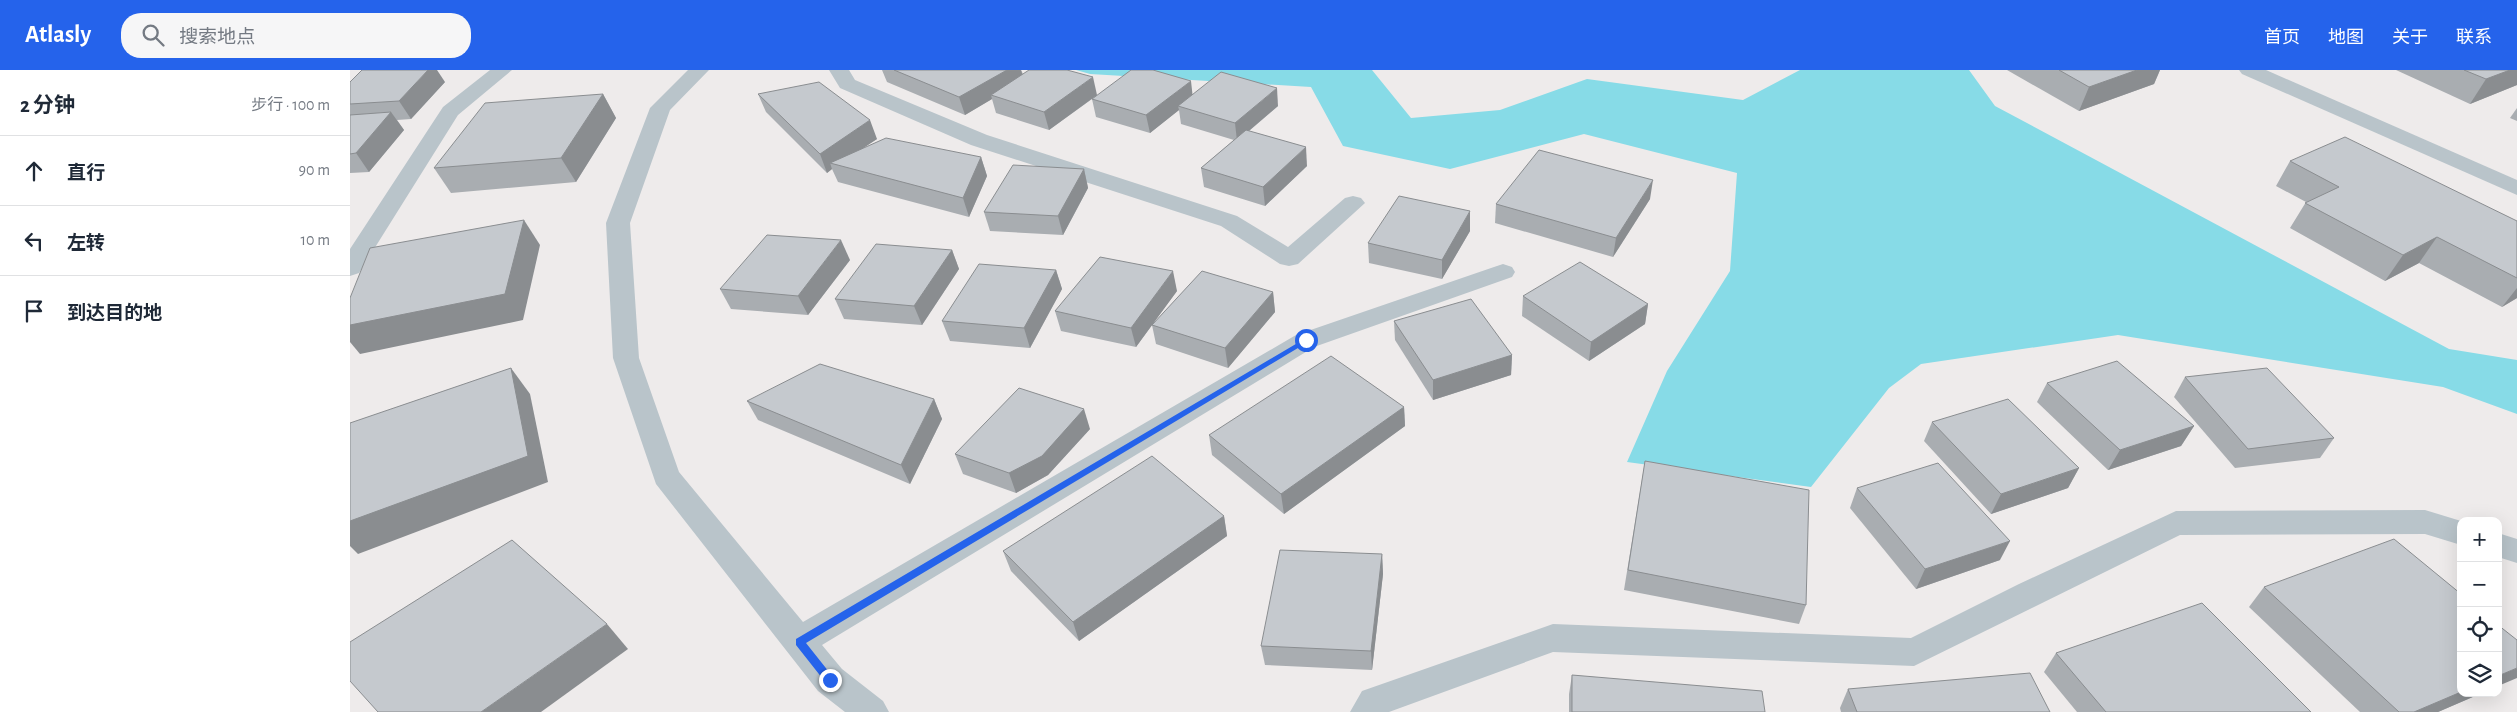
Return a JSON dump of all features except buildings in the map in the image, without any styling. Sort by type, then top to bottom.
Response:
[{"type":"street","points":[[350,268],[450,111],[502,70]]},
{"type":"street","points":[[700,70],[660,108],[618,223],[626,358],[666,476],[830,680],[871,712]]},
{"type":"street","points":[[839,70],[847,84],[979,140],[1229,221],[1290,259],[1353,203]]},
{"type":"street","points":[[2249,70],[2517,188]]},
{"type":"street","points":[[799,642],[1306,340],[1503,272]]},
{"type":"street","points":[[1368,712],[1374,702],[1553,638],[1914,652],[2030,593],[2176,523],[2425,522],[2457,532]]},
{"type":"street","points":[[2502,546],[2517,551]]},
{"type":"water","points":[[1076,70],[1372,70],[1411,118],[1500,110],[1587,79],[1743,100],[1800,70],[1969,70],[1995,106],[2449,349],[2517,360],[2517,414],[2443,387],[2118,335],[1921,364],[1889,388],[1811,487],[1627,462],[1667,371],[1730,271],[1737,173],[1584,134],[1450,169],[1343,146],[1311,87],[1090,74]]},
{"type":"route","points":[[830,680],[799,642],[1306,340]]}]
